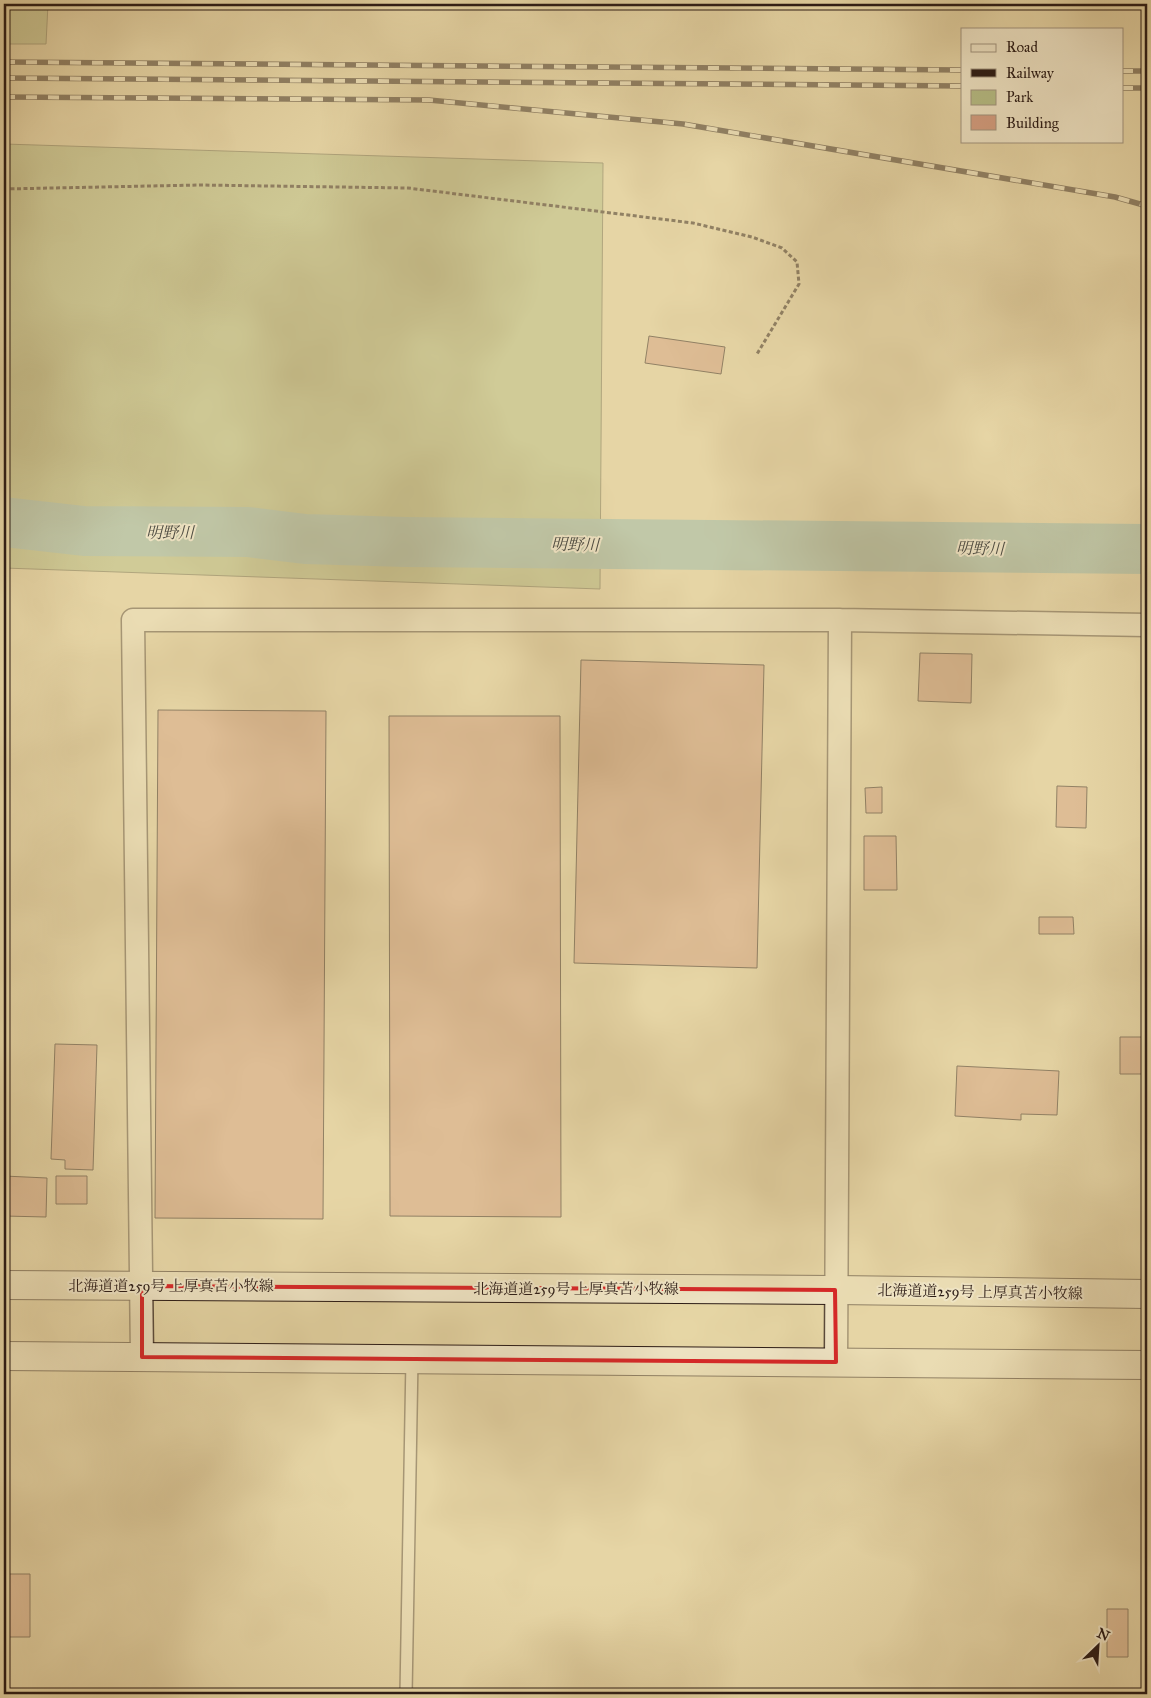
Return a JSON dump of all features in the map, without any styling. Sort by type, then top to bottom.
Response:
[{"type":"main road","name":"北海道道259号 上厚真苫小牧線","points":[[4,1285],[835,1290],[1147,1294]]},
{"type":"main road","points":[[4,1356],[1147,1365]]},
{"type":"street","points":[[142,1357],[133,620],[840,620],[1147,625]]},
{"type":"street","points":[[836,1362],[840,620]]},
{"type":"lane","points":[[406,1694],[412,1359]]},
{"type":"path","points":[[4,189],[199,184],[408,188],[693,223],[752,238],[782,248],[797,262],[799,284],[757,354]]},
{"type":"highlighted area","points":[[142,1286],[835,1290],[836,1362],[142,1357]]},
{"type":"green space","points":[[4,4],[48,4],[46,44],[4,44]]},
{"type":"green space","points":[[4,144],[603,163],[600,589],[4,568]]},
{"type":"building","points":[[649,336],[725,347],[721,374],[645,363]]},
{"type":"building","points":[[920,653],[972,654],[971,703],[918,701]]},
{"type":"building","points":[[581,660],[764,665],[757,968],[574,963]]},
{"type":"building","points":[[158,710],[326,711],[323,1219],[155,1218]]},
{"type":"building","points":[[389,716],[560,716],[561,1217],[390,1216]]},
{"type":"building","points":[[1057,786],[1087,787],[1086,828],[1056,827]]},
{"type":"building","points":[[882,787],[882,813],[866,813],[865,788]]},
{"type":"building","points":[[864,836],[896,836],[897,890],[864,890]]},
{"type":"building","points":[[1039,917],[1073,917],[1074,934],[1039,934]]},
{"type":"building","points":[[1120,1037],[1147,1037],[1147,1074],[1120,1074]]},
{"type":"building","points":[[55,1044],[97,1045],[93,1170],[65,1169],[65,1160],[51,1159]]},
{"type":"building","points":[[957,1066],[1059,1071],[1057,1115],[1021,1114],[1021,1120],[955,1116]]},
{"type":"building","points":[[4,1176],[47,1178],[46,1217],[4,1216]]},
{"type":"building","points":[[56,1176],[87,1176],[87,1204],[56,1204]]},
{"type":"building","points":[[4,1574],[30,1574],[30,1637],[4,1637]]},
{"type":"building","points":[[1107,1609],[1128,1609],[1128,1657],[1107,1657]]},
{"type":"waterway","name":"明野川","points":[[4,522],[84,531],[248,532],[305,539],[405,542],[1147,549]]},
{"type":"railway","points":[[4,62],[961,70]]},
{"type":"railway","points":[[1124,71],[1147,71]]},
{"type":"railway","points":[[4,78],[961,86]]},
{"type":"railway","points":[[1124,88],[1147,88]]},
{"type":"railway","points":[[4,97],[429,100],[683,124],[1115,197],[1147,206]]}]
